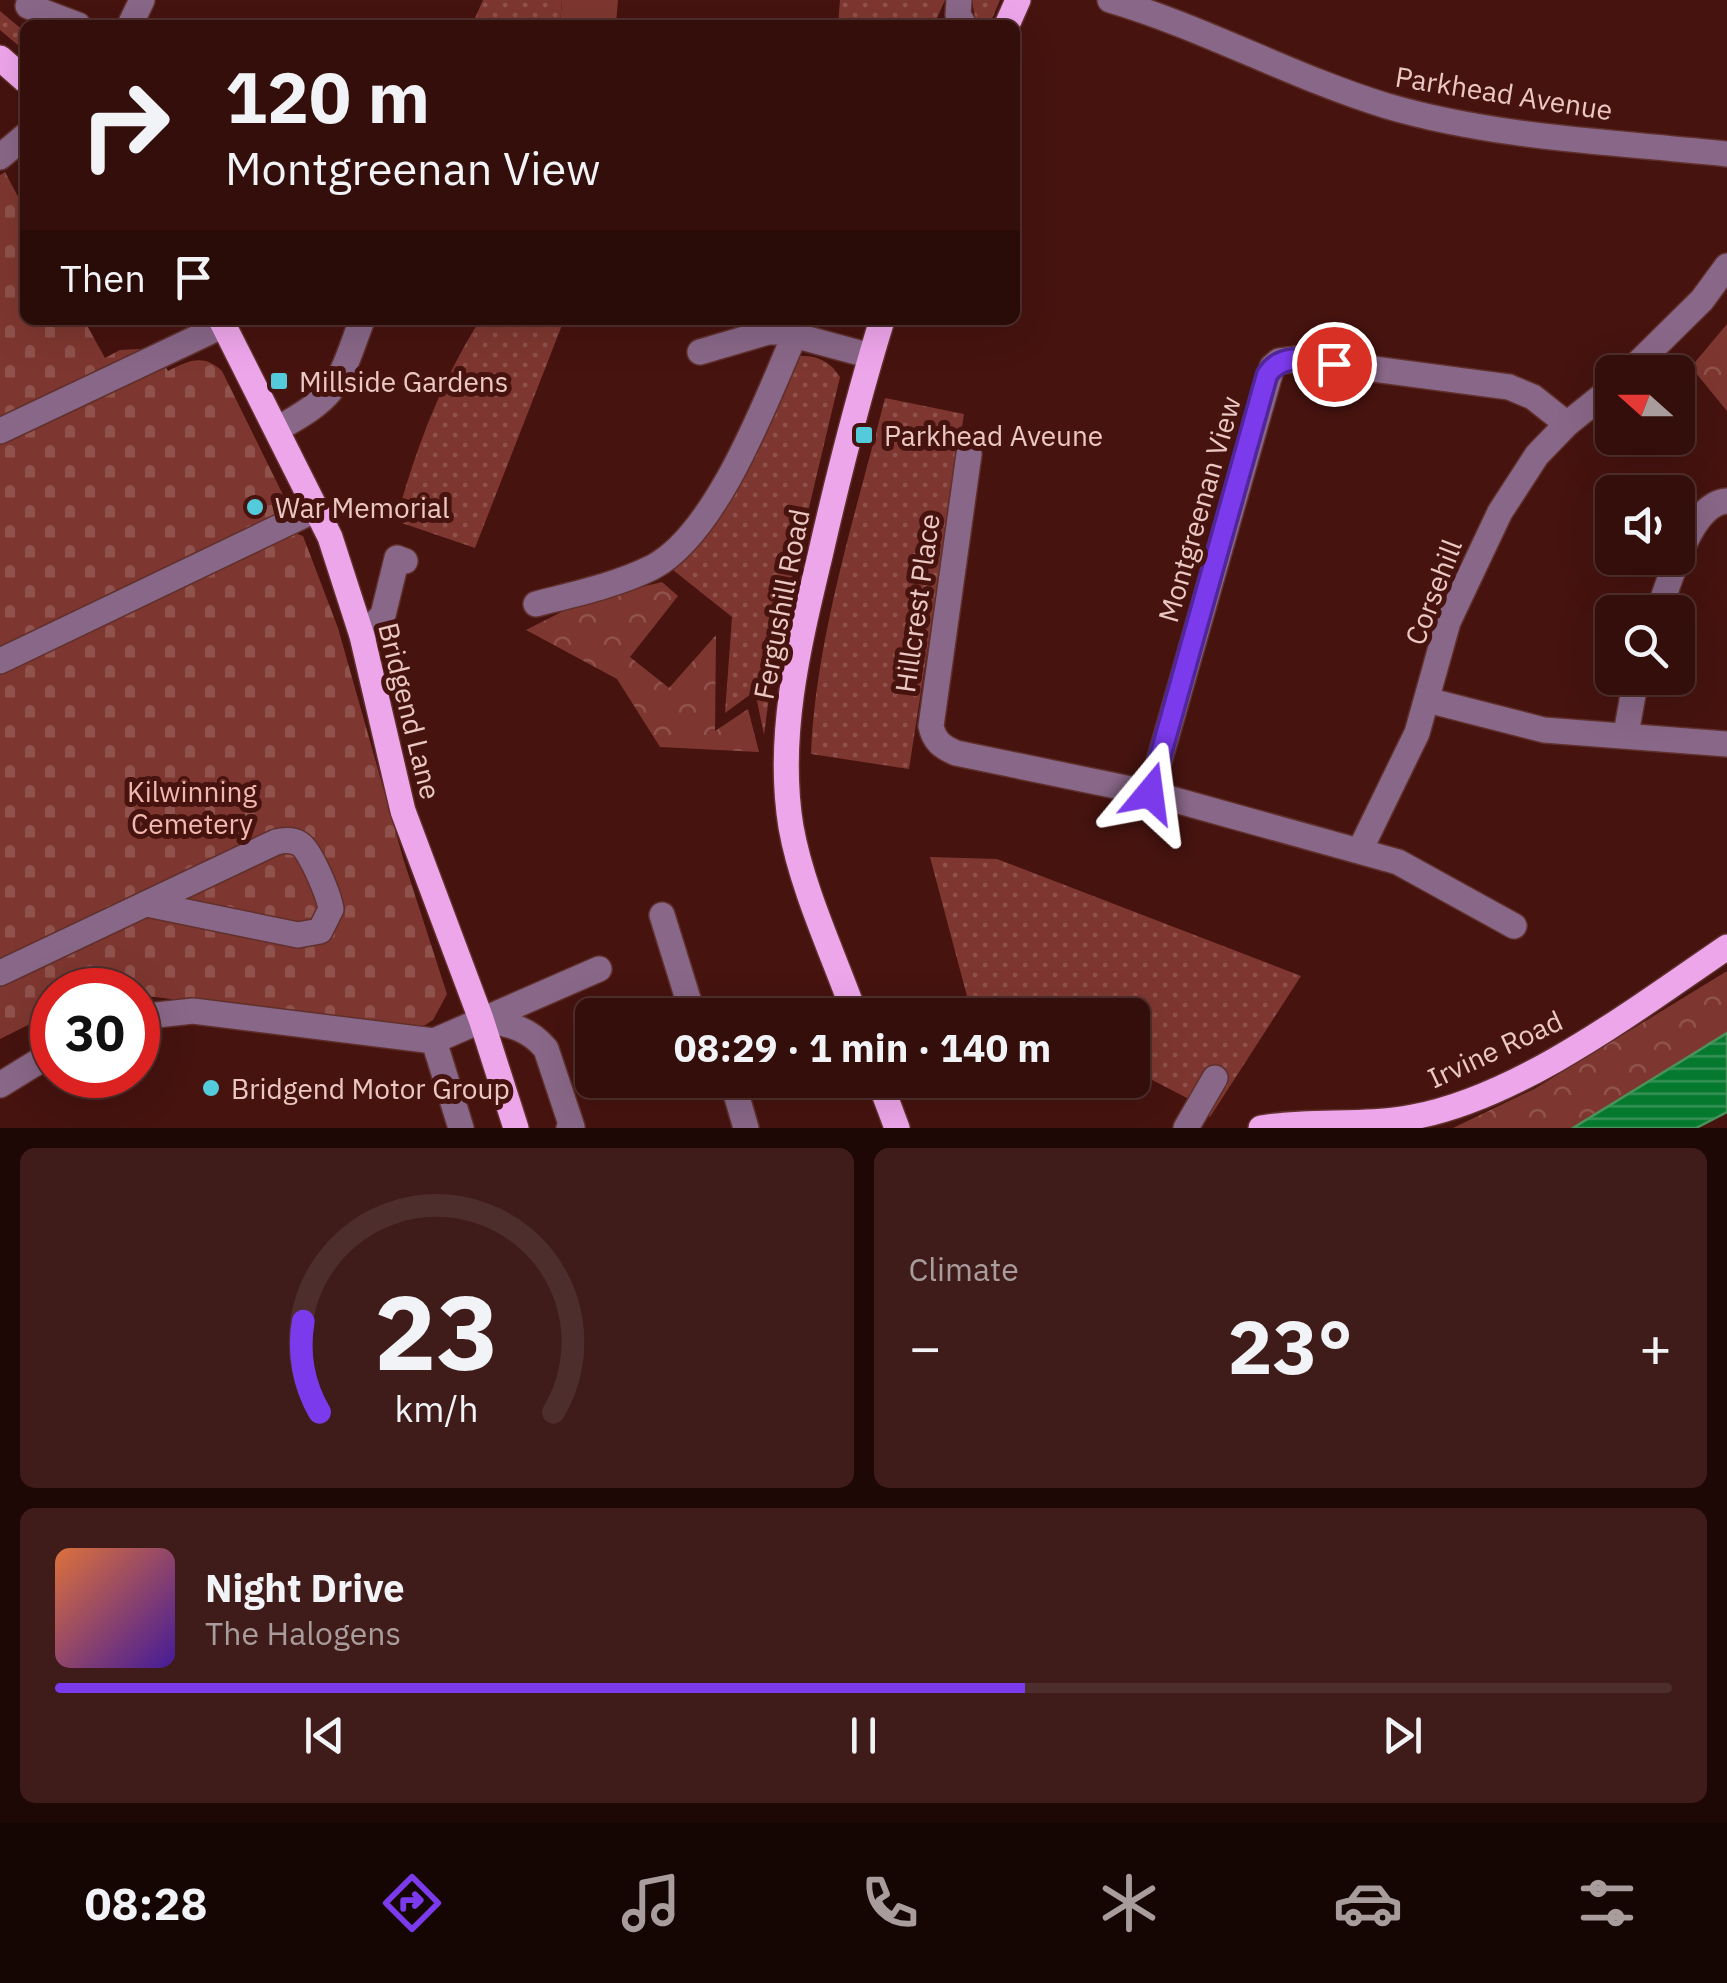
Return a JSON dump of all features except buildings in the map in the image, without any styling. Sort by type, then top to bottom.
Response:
[{"type":"main road","points":[[0,58],[20,76]]},
{"type":"main road","name":"Bridgend Lane","points":[[224,325],[330,537],[362,636],[403,812],[481,1019],[516,1128]]},
{"type":"main road","name":"Fergushill Road","points":[[850,998],[799,861],[792,828],[788,735],[801,636],[880,325]]},
{"type":"main road","name":"Irvine Road","points":[[1261,1128],[1412,1118],[1470,1099],[1529,1073],[1591,1037],[1727,947]]},
{"type":"main road","points":[[886,1098],[897,1128]]},
{"type":"street","name":"Parkhead Avenue","points":[[1110,0],[1163,15],[1332,88],[1391,107],[1519,132],[1727,154]]},
{"type":"street","points":[[28,6],[65,20]]},
{"type":"street","points":[[0,156],[20,140]]},
{"type":"street","points":[[1646,355],[1702,300],[1727,266]]},
{"type":"street","points":[[0,431],[219,325]]},
{"type":"street","points":[[278,429],[319,405],[338,384],[360,325]]},
{"type":"street","points":[[700,352],[768,332],[795,334],[871,356]]},
{"type":"street","points":[[536,604],[591,590],[656,566],[690,536],[727,480],[757,424],[795,334]]},
{"type":"street","name":"Montgreenan View","points":[[1150,793],[1272,367],[1298,359],[1509,387],[1533,398],[1567,424]]},
{"type":"street","name":"Corsehill","points":[[1360,850],[1417,732],[1448,622],[1477,555],[1522,475],[1567,424],[1595,402]]},
{"type":"street","name":"Hillcrest Place","points":[[969,454],[930,726],[934,737],[956,753],[1150,793],[1398,862],[1514,926]]},
{"type":"street","points":[[1665,595],[1696,520],[1708,506],[1727,501]]},
{"type":"street","points":[[0,661],[317,509]]},
{"type":"street","points":[[362,636],[383,615],[397,558],[405,562]]},
{"type":"street","points":[[1626,734],[1633,695]]},
{"type":"street","points":[[1427,700],[1544,730],[1727,744]]},
{"type":"street","points":[[0,973],[147,904],[286,840],[301,844],[306,851],[331,909],[320,930],[305,936],[147,904]]},
{"type":"street","points":[[662,915],[687,998]]},
{"type":"street","points":[[160,1014],[193,1011],[434,1042],[599,968]]},
{"type":"street","points":[[481,1019],[516,1026],[540,1041],[551,1064],[572,1127],[569,1128]]},
{"type":"street","points":[[434,1042],[461,1128]]},
{"type":"street","points":[[0,1085],[30,1066]]},
{"type":"street","points":[[1186,1128],[1216,1078]]},
{"type":"street","points":[[737,1098],[746,1128]]},
{"type":"green space","points":[[483,0],[562,0],[560,20],[474,20]]},
{"type":"green space","points":[[562,0],[618,0],[616,20],[560,20]]},
{"type":"green space","points":[[840,0],[945,0],[936,20],[838,20]]},
{"type":"green space","points":[[972,0],[1000,0],[991,20],[975,18]]},
{"type":"green space","points":[[0,11],[20,28],[20,47],[0,30]]},
{"type":"green space","name":"Kilwinning Cemetery","points":[[5,172],[20,200],[20,325],[87,325],[105,358],[120,350],[155,348],[168,371],[202,360],[222,371],[287,503],[295,533],[303,536],[338,628],[403,858],[447,994],[433,1020],[419,1029],[160,998],[160,968],[30,968],[30,1024],[0,1039],[0,175]]},
{"type":"green space","points":[[1727,324],[1727,411],[1695,372],[1695,362]]},
{"type":"green space","points":[[477,325],[562,325],[475,548],[396,521],[430,417]]},
{"type":"green space","points":[[800,356],[823,360],[840,377],[775,651],[764,735],[755,691],[725,713],[732,617],[673,570],[720,516],[790,366]]},
{"type":"green space","points":[[885,398],[964,414],[909,769],[811,754],[829,620]]},
{"type":"green space","points":[[662,582],[678,596],[630,657],[669,688],[716,635],[715,731],[748,709],[759,752],[660,747],[617,679],[526,630],[583,601]]},
{"type":"green space","points":[[930,857],[997,859],[1301,976],[1210,1117],[1187,1098],[1150,1079],[1150,998],[967,998]]},
{"type":"green space","points":[[1727,971],[1727,1033],[1573,1128],[1453,1128],[1536,1088]]},
{"type":"shaded area","points":[[1727,1033],[1727,1112],[1696,1128],[1573,1128]]},
{"type":"place","name":"Millside Gardens","points":[[279,381]]},
{"type":"place","name":"Parkhead Aveune","points":[[864,435]]},
{"type":"place","name":"War Memorial","points":[[255,507]]},
{"type":"place","name":"Bridgend Motor Group","points":[[211,1088]]},
{"type":"route","points":[[1150,793],[1267,375],[1272,367],[1289,359],[1334,364]]}]
